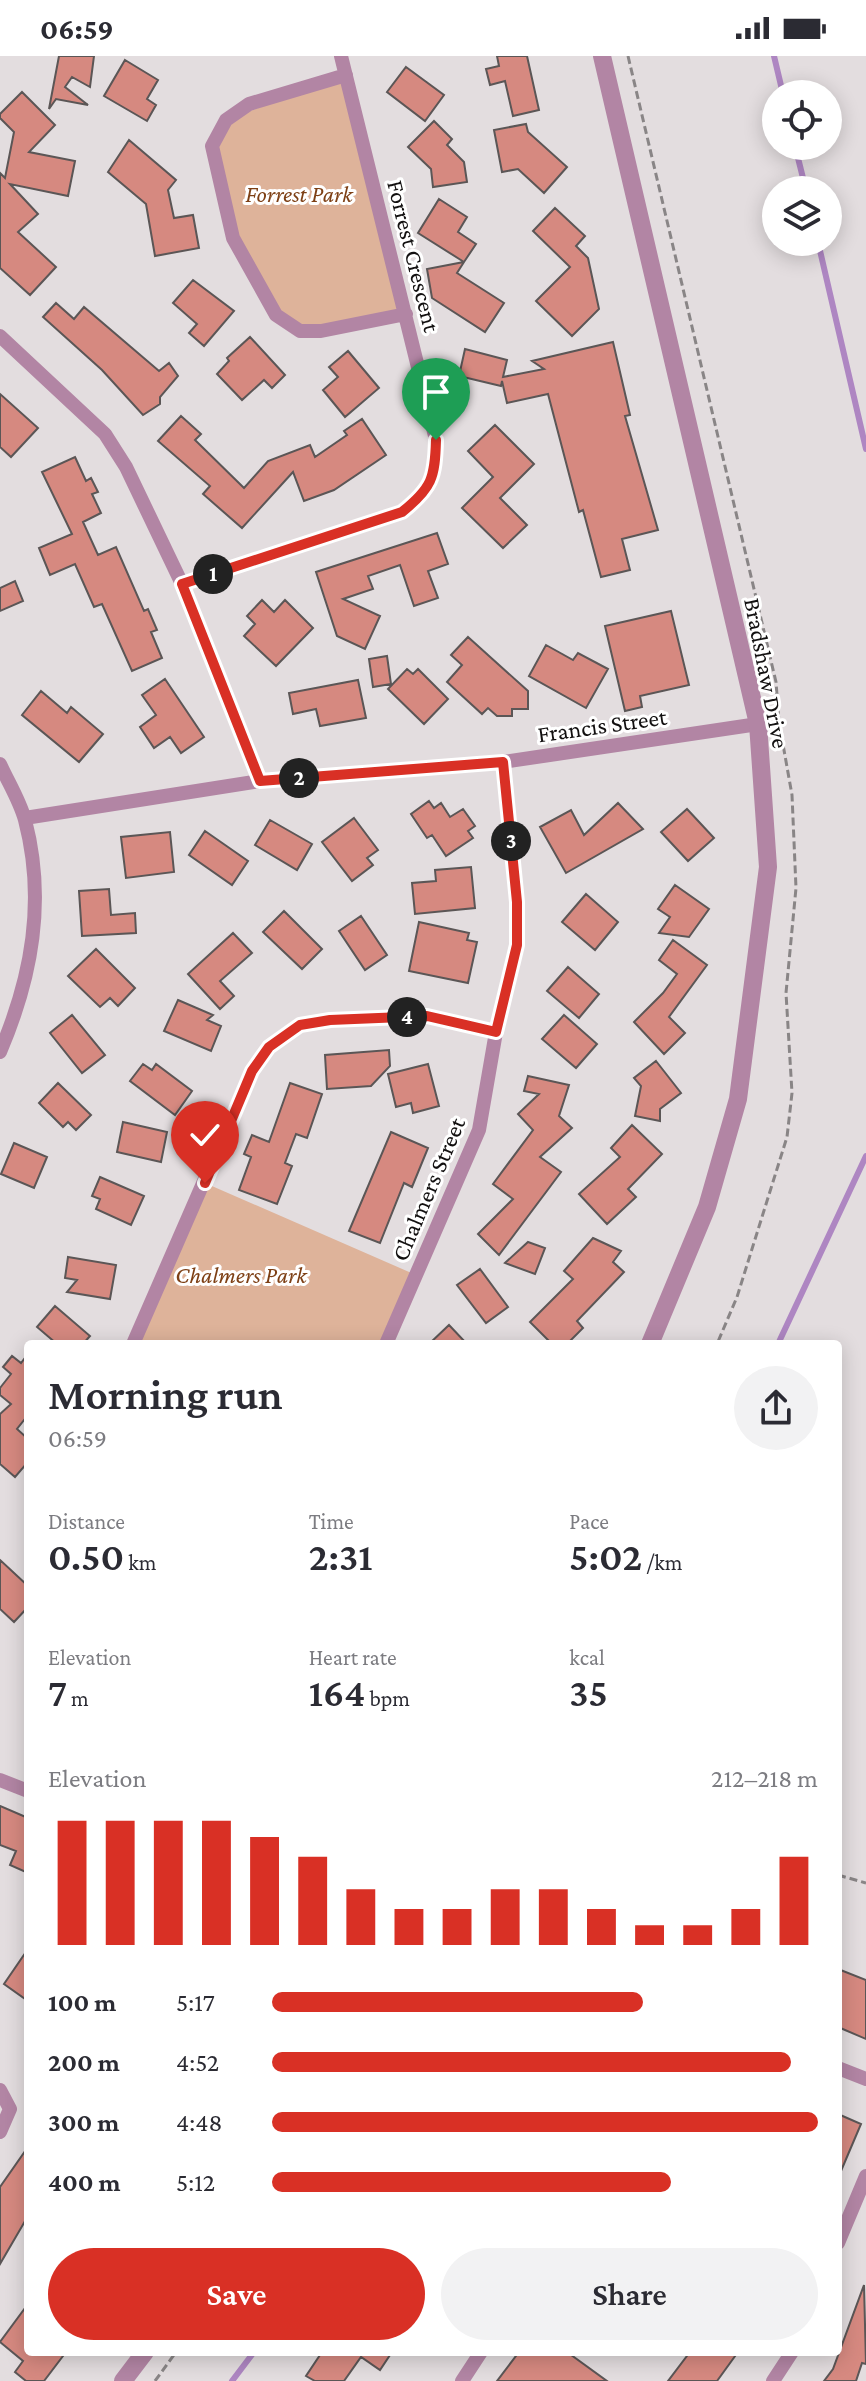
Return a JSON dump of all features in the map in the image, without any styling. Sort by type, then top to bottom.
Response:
[{"type":"street","name":"Forrest Crescent","points":[[182,584],[402,512],[422,496],[435,475],[436,440],[341,56]]},
{"type":"street","name":"Bradshaw Drive","points":[[602,56],[758,724],[768,867],[738,1099],[707,1207],[652,1340]]},
{"type":"street","points":[[346,75],[249,104],[226,120],[212,146],[233,238],[276,315],[300,331],[321,331],[406,314]]},
{"type":"street","points":[[0,336],[105,434],[126,467],[182,584],[260,781]]},
{"type":"street","name":"Francis Street","points":[[25,818],[260,781],[503,762],[758,724]]},
{"type":"street","name":"Chalmers Street","points":[[388,1340],[479,1130],[496,1032],[517,945],[517,902],[503,762]]},
{"type":"street","points":[[0,764],[25,818],[37,907],[30,967],[0,1052]]},
{"type":"street","points":[[135,1340],[252,1071],[269,1047],[300,1025],[330,1020],[427,1016],[496,1032]]},
{"type":"street","points":[[0,1780],[24,1789]]},
{"type":"street","points":[[842,2070],[866,2079]]},
{"type":"street","points":[[0,2090],[10,2109],[0,2132]]},
{"type":"street","points":[[842,2233],[866,2176]]},
{"type":"street","points":[[123,2381],[142,2356]]},
{"type":"street","points":[[462,2381],[478,2356]]},
{"type":"street","points":[[773,2381],[789,2356]]},
{"type":"path","points":[[842,1876],[866,1883]]},
{"type":"path","points":[[155,2381],[173,2356]]},
{"type":"green space","name":"Forrest Park","points":[[346,75],[406,314],[321,331],[276,315],[233,238],[212,146],[226,120]]},
{"type":"green space","name":"Chalmers Park","points":[[205,1183],[416,1275],[388,1340],[135,1340]]},
{"type":"building","points":[[59,56],[94,56],[90,87],[72,77],[65,87],[88,105],[56,99],[49,109]]},
{"type":"building","points":[[497,56],[527,56],[539,110],[513,116],[505,81],[490,85],[486,69],[499,66]]},
{"type":"building","points":[[125,60],[158,80],[147,99],[156,105],[147,121],[104,96]]},
{"type":"building","points":[[406,67],[444,95],[425,121],[387,92]]},
{"type":"building","points":[[22,92],[55,125],[29,152],[75,161],[68,196],[10,184],[38,214],[18,232],[56,267],[30,295],[0,268],[0,173],[5,178],[14,132],[0,118],[0,114]]},
{"type":"building","points":[[434,121],[452,139],[447,145],[464,162],[467,182],[433,187],[431,169],[408,147]]},
{"type":"building","points":[[526,124],[528,132],[567,167],[544,193],[518,169],[502,172],[494,130]]},
{"type":"building","points":[[129,140],[176,180],[168,190],[174,218],[193,215],[199,248],[155,256],[146,204],[108,172]]},
{"type":"building","points":[[439,199],[467,217],[458,232],[476,244],[464,262],[418,233]]},
{"type":"building","points":[[555,208],[585,236],[576,246],[588,258],[599,309],[572,336],[536,301],[570,267],[533,231]]},
{"type":"building","points":[[464,262],[457,273],[504,303],[485,332],[432,298],[427,269]]},
{"type":"building","points":[[193,280],[234,311],[204,346],[189,333],[197,324],[173,303]]},
{"type":"building","points":[[56,303],[74,319],[84,307],[159,371],[169,363],[178,376],[160,397],[160,404],[143,415],[102,370],[43,317]]},
{"type":"building","points":[[250,337],[285,375],[272,388],[264,380],[242,400],[217,374],[229,361],[227,358]]},
{"type":"building","points":[[613,342],[630,415],[625,416],[658,530],[622,539],[630,570],[601,577],[583,510],[579,512],[548,394],[507,403],[502,381],[501,386],[459,376],[465,349],[507,360],[503,377],[544,369],[532,361]]},
{"type":"building","points":[[348,351],[379,388],[345,417],[323,390],[338,377],[329,367]]},
{"type":"building","points":[[0,394],[38,428],[11,457],[0,447]]},
{"type":"building","points":[[181,416],[201,434],[195,440],[244,488],[268,461],[310,445],[315,457],[347,435],[344,431],[362,419],[386,455],[334,490],[304,501],[293,472],[242,528],[203,494],[210,486],[158,441]]},
{"type":"building","points":[[495,425],[534,464],[500,498],[527,525],[503,548],[462,508],[493,477],[468,451]]},
{"type":"building","points":[[75,457],[86,481],[91,478],[98,492],[92,494],[101,513],[83,522],[98,555],[116,547],[144,611],[148,609],[157,630],[151,632],[162,658],[132,671],[102,604],[94,607],[75,564],[50,575],[39,548],[72,534],[42,472]]},
{"type":"building","points":[[437,533],[448,564],[428,571],[438,598],[414,606],[400,565],[368,576],[373,589],[343,599],[380,616],[365,649],[337,636],[316,572]]},
{"type":"building","points":[[15,581],[23,601],[0,611],[0,588]]},
{"type":"building","points":[[262,600],[274,612],[285,600],[313,628],[276,666],[244,636],[255,624],[247,616]]},
{"type":"building","points":[[671,611],[689,685],[640,696],[642,707],[625,711],[605,626]]},
{"type":"building","points":[[468,637],[528,691],[528,709],[512,709],[512,716],[497,716],[488,708],[482,714],[447,682],[462,665],[451,655]]},
{"type":"building","points":[[546,645],[573,660],[578,653],[608,669],[586,708],[529,676]]},
{"type":"building","points":[[387,656],[391,684],[373,687],[369,659]]},
{"type":"building","points":[[407,669],[413,674],[418,669],[448,699],[424,724],[388,689]]},
{"type":"building","points":[[165,679],[204,737],[181,753],[170,737],[154,748],[140,727],[156,715],[142,695]]},
{"type":"building","points":[[358,680],[366,718],[320,726],[316,709],[293,714],[289,693]]},
{"type":"building","points":[[41,691],[67,713],[71,707],[103,734],[79,762],[22,715]]},
{"type":"building","points":[[429,801],[434,808],[441,803],[450,817],[463,809],[475,826],[468,831],[473,838],[446,856],[432,835],[427,838],[411,814]]},
{"type":"building","points":[[618,803],[643,829],[566,873],[540,827],[571,810],[584,835]]},
{"type":"building","points":[[687,809],[714,838],[688,861],[661,832]]},
{"type":"building","points":[[354,818],[378,850],[367,858],[373,865],[352,881],[322,842]]},
{"type":"building","points":[[270,820],[312,844],[297,870],[255,845]]},
{"type":"building","points":[[205,831],[248,861],[232,885],[189,855]]},
{"type":"building","points":[[170,832],[174,872],[126,878],[121,837]]},
{"type":"building","points":[[471,867],[475,908],[415,914],[412,883],[436,881],[435,870]]},
{"type":"building","points":[[675,885],[709,909],[689,937],[659,933],[670,917],[658,909]]},
{"type":"building","points":[[109,889],[111,915],[135,913],[136,933],[82,936],[79,891]]},
{"type":"building","points":[[586,894],[618,922],[595,950],[562,922]]},
{"type":"building","points":[[284,911],[322,949],[302,969],[263,932]]},
{"type":"building","points":[[361,916],[387,955],[365,970],[339,931]]},
{"type":"building","points":[[419,922],[469,933],[467,940],[477,942],[468,983],[409,971]]},
{"type":"building","points":[[233,933],[252,953],[220,981],[234,996],[220,1009],[188,974]]},
{"type":"building","points":[[673,940],[707,965],[669,1017],[685,1033],[664,1054],[634,1022],[677,974],[659,960]]},
{"type":"building","points":[[96,949],[135,988],[118,1006],[110,998],[100,1007],[68,976]]},
{"type":"building","points":[[568,967],[599,994],[579,1018],[547,991]]},
{"type":"building","points":[[178,1000],[213,1015],[207,1020],[221,1026],[211,1051],[164,1031]]},
{"type":"building","points":[[72,1015],[105,1055],[82,1073],[50,1033]]},
{"type":"building","points":[[564,1015],[597,1044],[576,1068],[542,1039]]},
{"type":"building","points":[[389,1050],[390,1066],[371,1086],[327,1089],[325,1055]]},
{"type":"building","points":[[656,1061],[681,1093],[660,1109],[660,1121],[635,1116],[641,1086],[634,1078]]},
{"type":"building","points":[[143,1064],[152,1070],[156,1064],[192,1091],[175,1115],[130,1081]]},
{"type":"building","points":[[428,1064],[439,1106],[413,1113],[411,1103],[396,1107],[388,1074]]},
{"type":"building","points":[[528,1076],[569,1085],[559,1116],[572,1128],[540,1157],[561,1172],[499,1255],[478,1234],[513,1199],[493,1184],[533,1130],[518,1114],[539,1094],[524,1091]]},
{"type":"building","points":[[58,1083],[91,1115],[76,1130],[68,1122],[63,1127],[39,1103]]},
{"type":"building","points":[[290,1083],[322,1094],[307,1138],[296,1134],[285,1163],[292,1166],[277,1204],[239,1190],[251,1157],[244,1154],[252,1135],[269,1142]]},
{"type":"building","points":[[123,1122],[167,1132],[161,1162],[117,1152]]},
{"type":"building","points":[[632,1125],[662,1154],[628,1189],[636,1197],[607,1224],[579,1194],[620,1157],[611,1148]]},
{"type":"building","points":[[391,1132],[428,1148],[412,1187],[404,1183],[380,1243],[349,1231]]},
{"type":"building","points":[[14,1143],[47,1157],[34,1188],[1,1174]]},
{"type":"building","points":[[100,1177],[144,1196],[131,1225],[96,1209],[100,1199],[92,1196]]},
{"type":"building","points":[[593,1238],[621,1251],[613,1262],[624,1272],[577,1321],[583,1328],[571,1340],[548,1340],[530,1322],[573,1279],[564,1271]]},
{"type":"building","points":[[528,1242],[545,1248],[535,1274],[505,1263]]},
{"type":"building","points":[[68,1257],[116,1265],[110,1299],[67,1292],[77,1280],[65,1278]]},
{"type":"building","points":[[480,1269],[508,1307],[486,1323],[457,1285]]},
{"type":"building","points":[[55,1306],[90,1336],[86,1340],[52,1340],[37,1327]]},
{"type":"building","points":[[449,1325],[463,1340],[433,1340]]},
{"type":"building","points":[[12,1356],[21,1363],[24,1359],[24,1420],[17,1429],[24,1435],[24,1467],[15,1477],[0,1464],[0,1414],[11,1404],[0,1395],[0,1388],[11,1374],[3,1367]]},
{"type":"building","points":[[0,1560],[24,1582],[24,1611],[14,1622],[0,1609]]},
{"type":"building","points":[[0,1806],[24,1816],[24,1871],[10,1865],[16,1851],[0,1845]]},
{"type":"building","points":[[24,1955],[24,1998],[4,1984]]},
{"type":"building","points":[[842,1971],[866,1980],[866,2039],[842,2029]]},
{"type":"building","points":[[842,2116],[861,2124],[842,2169]]},
{"type":"building","points":[[24,2153],[24,2223],[0,2264],[0,2187]]},
{"type":"building","points":[[864,2285],[866,2364],[862,2363],[856,2381],[824,2381],[838,2356],[842,2356],[842,2345]]},
{"type":"building","points":[[24,2309],[24,2356],[63,2356],[44,2381],[26,2381],[15,2372],[23,2361],[0,2342]]},
{"type":"building","points":[[319,2356],[389,2356],[380,2370],[361,2357],[344,2381],[315,2381],[306,2376]]},
{"type":"building","points":[[516,2356],[573,2356],[607,2381],[497,2381]]},
{"type":"building","points":[[687,2356],[735,2356],[717,2381],[668,2381]]},
{"type":"waterway","points":[[774,56],[780,80]]},
{"type":"waterway","points":[[798,160],[802,176]]},
{"type":"waterway","points":[[821,256],[866,449]]},
{"type":"waterway","points":[[780,1340],[866,1156]]},
{"type":"waterway","points":[[232,2381],[251,2356]]},
{"type":"route","points":[[205,1183],[252,1071],[269,1047],[300,1025],[330,1020],[427,1016],[496,1032],[517,945],[517,902],[503,762],[260,781],[182,584],[402,512],[422,496],[435,475],[436,440]]}]
